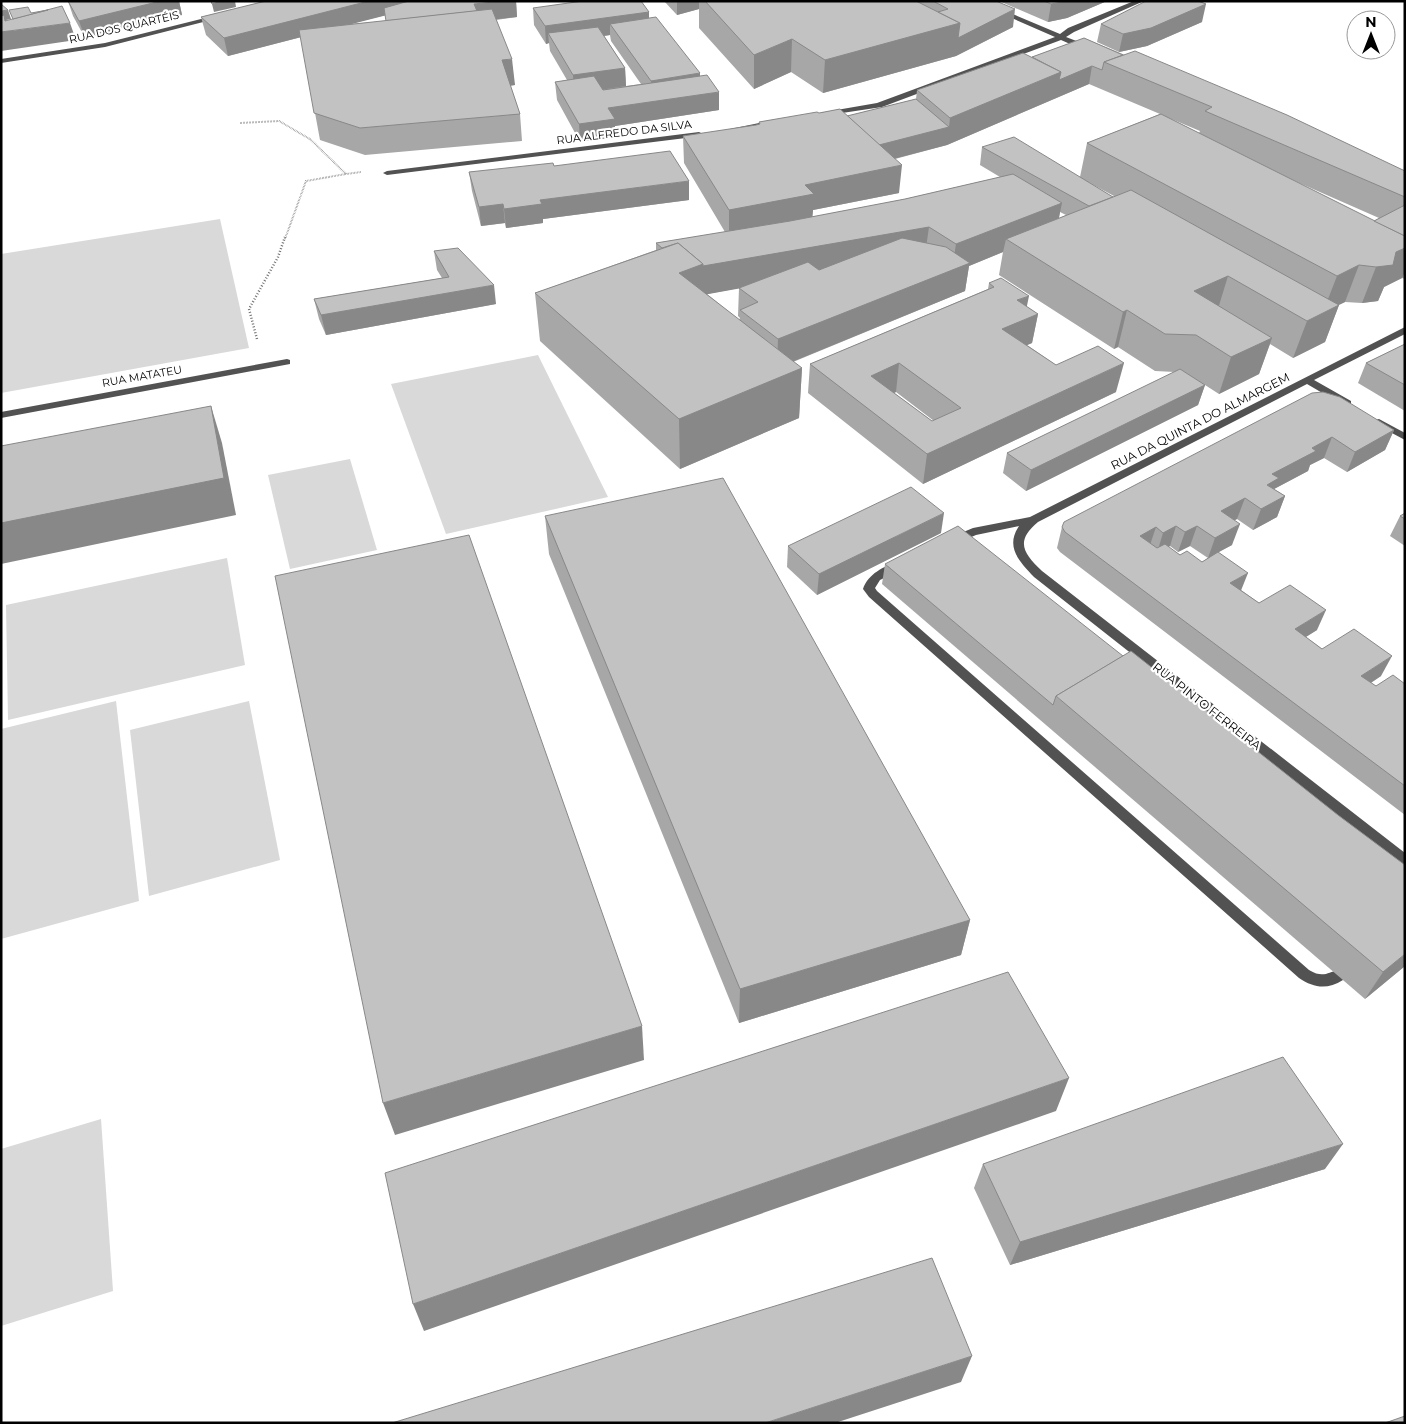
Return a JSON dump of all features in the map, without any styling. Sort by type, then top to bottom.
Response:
[{"type":"street","points":[[976,1],[1097,52]]},
{"type":"street","points":[[820,115],[879,105],[1061,37],[1071,30],[1141,1]]},
{"type":"street","name":"RUA DOS QUARTÉIS","points":[[1,62],[105,45],[221,16]]},
{"type":"street","points":[[722,131],[781,121]]},
{"type":"street","name":"RUA ALFREDO DA SILVA","points":[[387,173],[712,132]]},
{"type":"street","name":"RUA DA QUINTA DO ALMARGEM","points":[[1018,545],[1022,530],[1034,519],[1405,330]]},
{"type":"street","name":"RUA MATATEU","points":[[1,415],[287,362]]},
{"type":"street","points":[[1307,380],[1356,409]]},
{"type":"street","points":[[1372,418],[1405,437]]},
{"type":"street","points":[[939,548],[973,532],[1034,519]]},
{"type":"street","name":"RUA PINTO FERREIRA","points":[[1018,545],[1025,561],[1038,574],[1405,861]]},
{"type":"street","points":[[913,560],[879,575],[870,584],[869,589],[1304,974],[1319,981],[1330,981],[1338,976]]},
{"type":"path","points":[[240,123],[279,121],[310,139],[346,174]]},
{"type":"path","points":[[287,362],[259,345],[249,310],[278,257],[306,181],[346,174],[387,173]]},
{"type":"shaded area","points":[[220,219],[249,348],[1,393],[1,254]]},
{"type":"shaded area","points":[[538,355],[608,497],[446,534],[391,384]]},
{"type":"shaded area","points":[[350,459],[377,550],[290,569],[268,475]]},
{"type":"shaded area","points":[[227,558],[245,665],[8,720],[6,605]]},
{"type":"shaded area","points":[[116,701],[139,901],[1,939],[1,729]]},
{"type":"shaded area","points":[[249,701],[280,860],[149,896],[130,730]]},
{"type":"shaded area","points":[[101,1119],[113,1291],[1,1326],[1,1149]]},
{"type":"building","points":[[68,1],[161,1],[79,21]]},
{"type":"building","points":[[266,1],[369,1],[224,38],[201,17]]},
{"type":"building","points":[[409,1],[504,1],[474,4],[477,11],[386,21],[384,8]]},
{"type":"building","points":[[583,1],[641,1],[649,12],[545,26],[533,8]]},
{"type":"building","points":[[705,1],[916,1],[960,23],[825,60],[792,39],[754,55]]},
{"type":"building","points":[[933,1],[996,1],[1015,9],[958,38],[960,23],[938,12],[948,9]]},
{"type":"building","points":[[1044,1],[1068,1],[1051,4]]},
{"type":"building","points":[[1146,1],[1198,1],[1206,4],[1151,28],[1123,34],[1101,24]]},
{"type":"building","points":[[1,4],[8,10],[1,11]]},
{"type":"building","points":[[62,6],[70,23],[1,32],[1,16],[4,15],[5,21]]},
{"type":"building","points":[[28,7],[31,13],[48,10],[13,19],[9,10]]},
{"type":"building","points":[[492,9],[512,59],[502,60],[520,114],[360,128],[314,113],[299,30]]},
{"type":"building","points":[[656,17],[700,73],[651,81],[610,24]]},
{"type":"building","points":[[598,27],[625,68],[573,75],[548,33]]},
{"type":"building","points":[[1084,38],[1123,55],[1104,62],[1102,70],[1092,66],[1059,80],[1061,72],[1032,57]]},
{"type":"building","points":[[1135,51],[1287,115],[1405,171],[1405,197],[1205,111],[1212,107],[1104,62]]},
{"type":"building","points":[[1023,53],[1061,72],[950,118],[917,90]]},
{"type":"building","points":[[707,75],[719,92],[608,108],[615,119],[579,124],[555,82],[594,76],[603,90]]},
{"type":"building","points":[[916,99],[949,127],[879,145],[847,116]]},
{"type":"building","points":[[840,109],[902,165],[805,185],[814,194],[729,210],[683,136],[756,125],[760,124],[759,122]]},
{"type":"building","points":[[1161,114],[1405,236],[1405,248],[1396,252],[1393,265],[1376,267],[1359,265],[1337,276],[1087,143]]},
{"type":"building","points":[[1014,137],[1113,197],[1089,206],[982,147]]},
{"type":"building","points":[[670,151],[689,181],[540,200],[542,204],[504,209],[503,204],[479,207],[469,172],[553,163],[554,166]]},
{"type":"building","points":[[1013,174],[1062,203],[956,244],[929,227],[703,266],[678,243],[662,248],[656,243],[790,221],[905,199]]},
{"type":"building","points":[[1131,190],[1339,305],[1307,321],[1228,276],[1194,291],[1272,338],[1231,357],[1196,335],[1165,334],[1127,310],[1123,312],[1006,239]]},
{"type":"building","points":[[1405,205],[1405,236],[1374,221]]},
{"type":"building","points":[[902,238],[946,247],[970,263],[778,339],[740,310],[758,302],[739,288],[808,262],[819,270]]},
{"type":"building","points":[[678,243],[703,264],[679,273],[802,368],[679,419],[535,293]]},
{"type":"building","points":[[458,248],[494,285],[321,315],[314,299],[449,277],[434,251]]},
{"type":"building","points":[[1001,278],[1029,296],[1017,300],[1038,314],[1002,329],[1056,365],[1098,346],[1124,363],[927,454],[810,364],[994,287],[989,283]],"holes":[[[899,363],[961,408],[932,421],[871,376]]]},
{"type":"building","points":[[1405,344],[1405,385],[1366,363]]},
{"type":"building","points":[[1180,369],[1205,385],[1031,470],[1007,453]]},
{"type":"building","points":[[1323,392],[1340,397],[1394,430],[1355,452],[1332,437],[1312,448],[1316,451],[1272,474],[1279,478],[1267,485],[1285,496],[1261,509],[1245,498],[1221,511],[1240,524],[1215,538],[1197,526],[1185,532],[1176,526],[1163,533],[1156,527],[1140,536],[1157,548],[1165,544],[1180,555],[1187,551],[1202,562],[1218,552],[1248,573],[1230,583],[1259,603],[1290,585],[1326,610],[1295,629],[1322,649],[1354,629],[1392,656],[1361,676],[1376,686],[1393,675],[1405,684],[1405,786],[1065,532],[1062,527],[1064,522],[1312,393]]},
{"type":"building","points":[[211,406],[224,478],[1,523],[1,446]]},
{"type":"building","points":[[723,478],[970,920],[740,989],[545,516]]},
{"type":"building","points":[[911,487],[944,513],[819,574],[788,546]]},
{"type":"building","points":[[958,526],[1123,656],[1056,696],[1053,705],[885,564]]},
{"type":"building","points":[[469,535],[642,1026],[383,1103],[275,576]]},
{"type":"building","points":[[1131,651],[1338,815],[1405,865],[1405,954],[1383,972],[1056,696]]},
{"type":"building","points":[[1008,972],[1069,1078],[413,1304],[385,1173]]},
{"type":"building","points":[[1283,1057],[1343,1144],[1020,1242],[983,1164]]},
{"type":"building","points":[[932,1258],[972,1356],[765,1423],[392,1423]]},
{"type":"building","points":[[1405,1416],[1405,1423],[1385,1423]]}]
